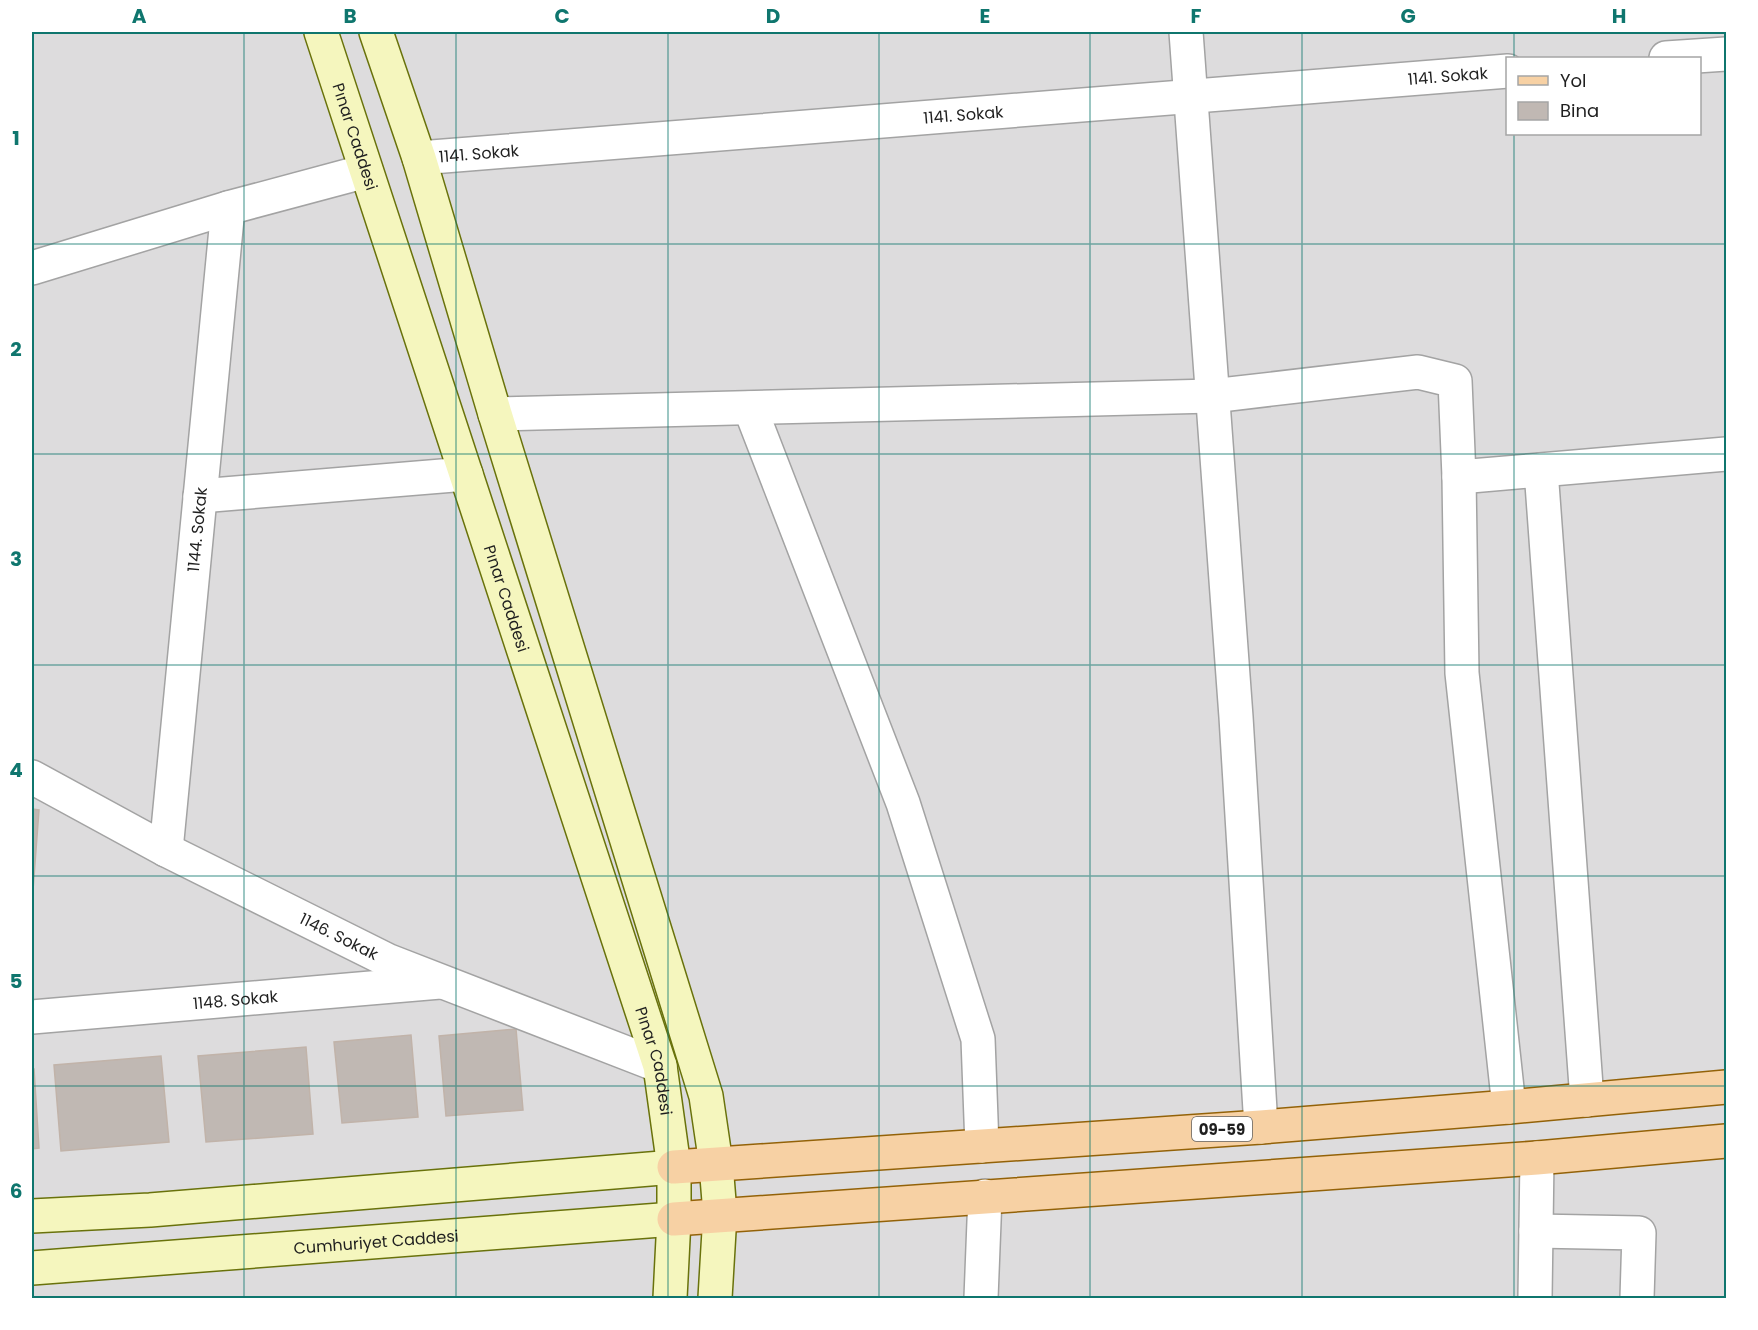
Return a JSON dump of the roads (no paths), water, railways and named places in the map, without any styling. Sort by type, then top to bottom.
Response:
[{"type":"main road","name":"Pınar Caddesi","points":[[321,32],[660,1066],[674,1167],[670,1299]]},
{"type":"main road","points":[[376,32],[419,158],[495,414],[706,1096],[716,1164],[720,1214],[715,1299]]},
{"type":"main road","name":"09-59","points":[[716,1164],[1261,1127],[1726,1087]]},
{"type":"main road","name":"Cumhuriyet Caddesi","points":[[32,1268],[720,1214],[1537,1158],[1726,1141]]},
{"type":"main road","points":[[32,1216],[162,1209],[716,1164]]},
{"type":"street","points":[[1186,32],[1236,717],[1261,1127]]},
{"type":"street","points":[[1681,57],[1726,54]]},
{"type":"street","name":"1141. Sokak","points":[[419,158],[1506,71]]},
{"type":"street","points":[[32,268],[228,208],[366,171]]},
{"type":"street","name":"1144. Sokak","points":[[166,850],[228,208]]},
{"type":"street","points":[[495,414],[1212,396],[1418,372],[1455,381],[1462,673],[1509,1107]]},
{"type":"street","points":[[750,408],[903,803],[978,1039],[982,1146]]},
{"type":"street","points":[[1459,477],[1726,454]]},
{"type":"street","points":[[1540,470],[1587,1100]]},
{"type":"street","points":[[200,496],[466,474]]},
{"type":"street","name":"1146. Sokak","points":[[32,777],[166,850],[389,961],[660,1066]]},
{"type":"street","name":"1148. Sokak","points":[[32,1017],[440,982]]},
{"type":"street","points":[[1535,1299],[1537,1158]]},
{"type":"street","points":[[981,1299],[985,1196]]},
{"type":"street","points":[[1536,1231],[1639,1233],[1637,1299]]}]
